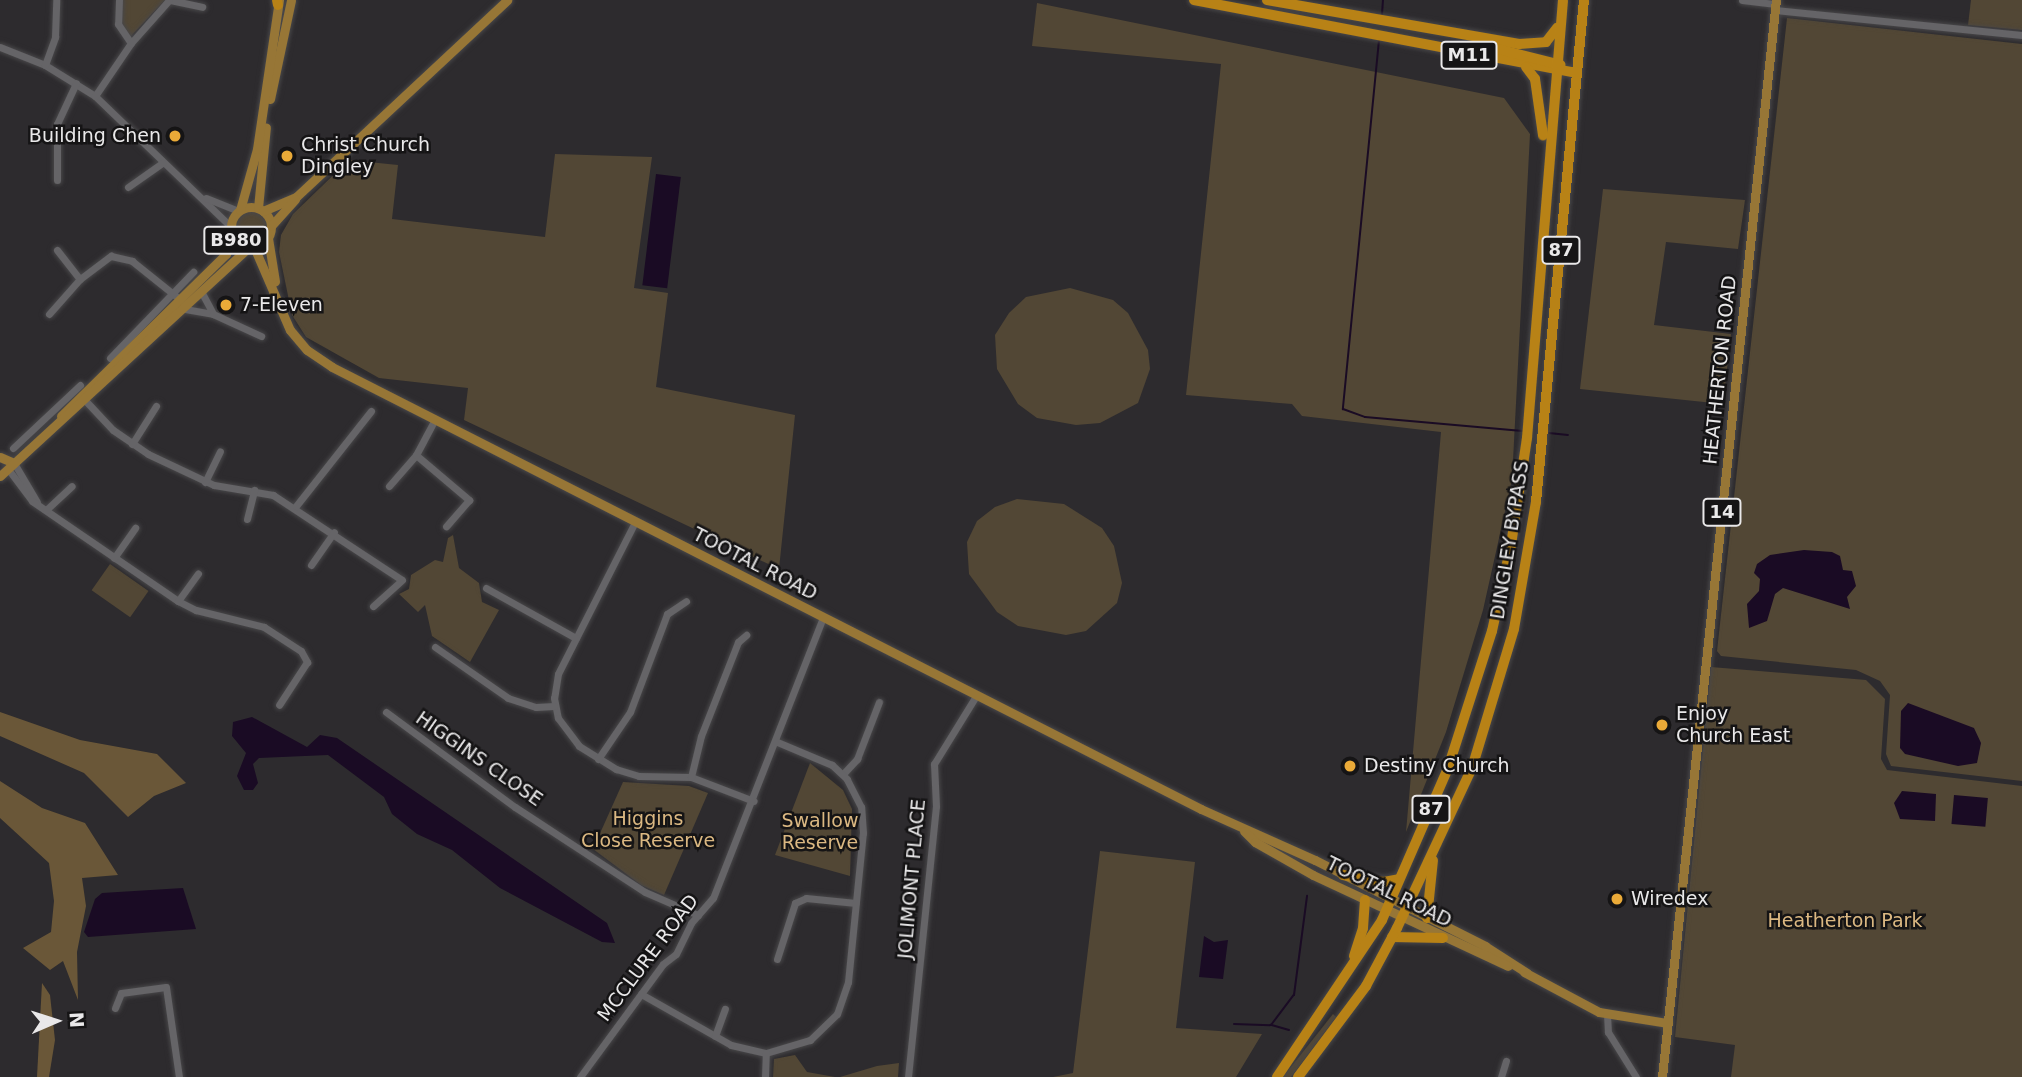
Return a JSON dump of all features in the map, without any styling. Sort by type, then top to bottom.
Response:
[{"type":"highway","name":"M11","points":[[1195,0],[1526,67],[1555,67]]},
{"type":"highway","name":"M11","points":[[1267,0],[1436,31],[1534,44],[1551,38],[1561,19]]},
{"type":"highway","name":"DINGLEY BYPASS","points":[[1277,1077],[1344,981],[1387,905],[1448,768],[1483,663],[1511,545],[1527,438],[1545,180],[1563,0]]},
{"type":"highway","name":"DINGLEY BYPASS","points":[[1298,1077],[1366,986],[1434,850],[1472,768],[1514,629],[1528,561],[1544,426],[1584,0]]},
{"type":"highway","name":"M11","points":[[1436,31],[1576,72]]},
{"type":"highway","points":[[1526,67],[1533,73],[1538,91],[1545,180]]},
{"type":"highway","points":[[1427,918],[1434,850]]},
{"type":"highway","points":[[1343,875],[1384,882],[1399,879]]},
{"type":"highway","points":[[1344,981],[1363,928],[1365,900]]},
{"type":"highway","points":[[1392,937],[1443,938]]},
{"type":"main road","name":"B980","points":[[278,2],[257,149],[232,231],[251,247],[268,237],[271,226],[260,210],[272,89],[291,0]]},
{"type":"main road","points":[[271,226],[296,197],[507,0]]},
{"type":"main road","name":"HEATHERTON ROAD","points":[[1662,1077],[1776,5]]},
{"type":"main road","points":[[260,210],[296,197]]},
{"type":"main road","name":"B980","points":[[239,211],[260,210]]},
{"type":"main road","points":[[196,294],[226,254],[232,231]]},
{"type":"main road","name":"TOOTAL ROAD","points":[[268,237],[278,300]]},
{"type":"main road","points":[[0,476],[7,465],[38,441],[180,301],[196,294],[251,247]]},
{"type":"main road","name":"TOOTAL ROAD","points":[[251,247],[290,330],[312,354],[435,421],[976,696],[1243,830],[1343,875],[1443,938],[1527,973]]},
{"type":"main road","points":[[0,457],[7,465]]},
{"type":"main road","name":"TOOTAL ROAD","points":[[1243,830],[1255,842],[1365,900],[1387,905]]},
{"type":"main road","name":"TOOTAL ROAD","points":[[1403,913],[1427,918],[1607,1014],[1668,1023]]},
{"type":"street","points":[[45,65],[55,37],[56,0]]},
{"type":"street","points":[[119,0],[118,24],[131,43]]},
{"type":"street","points":[[95,96],[131,43],[170,0],[202,7]]},
{"type":"street","points":[[1742,0],[2022,35]]},
{"type":"street","points":[[0,47],[45,65],[95,96],[162,163],[199,195],[232,231]]},
{"type":"street","points":[[57,180],[57,124],[76,83]]},
{"type":"street","points":[[128,187],[162,163]]},
{"type":"street","points":[[199,195],[239,211]]},
{"type":"street","points":[[57,250],[80,279]]},
{"type":"street","points":[[49,314],[80,279],[103,259],[122,256],[180,301],[261,336]]},
{"type":"street","points":[[110,358],[180,301],[192,272]]},
{"type":"street","points":[[196,294],[213,314]]},
{"type":"street","points":[[13,448],[80,385]]},
{"type":"street","points":[[83,398],[132,444],[205,482],[254,490],[296,506],[402,580],[373,606]]},
{"type":"street","points":[[132,444],[156,406]]},
{"type":"street","points":[[296,506],[371,411]]},
{"type":"street","points":[[389,486],[416,455],[435,421]]},
{"type":"street","points":[[30,432],[38,441]]},
{"type":"street","points":[[205,482],[220,451]]},
{"type":"street","points":[[416,455],[469,500],[446,526]]},
{"type":"street","points":[[7,465],[42,507],[178,601],[273,631],[301,651],[307,662]]},
{"type":"street","points":[[42,507],[72,486]]},
{"type":"street","points":[[247,519],[254,490]]},
{"type":"street","points":[[635,522],[558,674],[554,706],[573,740],[598,759],[635,775],[691,777],[754,801]]},
{"type":"street","points":[[114,558],[135,528]]},
{"type":"street","points":[[311,565],[334,532]]},
{"type":"street","points":[[178,601],[198,573]]},
{"type":"street","points":[[486,588],[576,638]]},
{"type":"street","points":[[598,759],[629,712],[667,614],[686,601]]},
{"type":"street","name":"MCCLURE ROAD","points":[[580,1077],[641,994],[676,954],[698,915],[713,898],[754,801],[823,618]]},
{"type":"street","points":[[691,777],[706,724],[738,642],[746,635]]},
{"type":"street","points":[[435,647],[508,698],[536,707],[554,706]]},
{"type":"street","points":[[307,662],[317,664]]},
{"type":"street","points":[[279,705],[307,662]]},
{"type":"street","name":"JOLIMONT PLACE","points":[[908,1077],[936,806],[934,764],[937,753],[961,726],[976,696]]},
{"type":"street","points":[[843,774],[857,759],[879,702]]},
{"type":"street","name":"HIGGINS CLOSE","points":[[386,712],[515,807],[645,892],[698,915]]},
{"type":"street","points":[[641,994],[731,1045],[766,1053],[810,1040],[835,1018],[846,990],[856,903],[863,824],[858,799],[843,774],[827,761],[777,742]]},
{"type":"street","points":[[777,959],[795,903],[806,898],[856,903]]},
{"type":"street","points":[[116,1008],[121,993],[166,987],[179,1077]]},
{"type":"street","points":[[715,1036],[725,1009]]},
{"type":"street","points":[[1607,1014],[1608,1032],[1636,1077]]},
{"type":"street","points":[[765,1077],[766,1053]]},
{"type":"street","points":[[1501,1077],[1506,1060]]},
{"type":"green space","points":[[121,0],[165,0],[131,36],[121,28]]},
{"type":"green space","points":[[1971,0],[2022,0],[2022,30],[1968,25]]},
{"type":"green space","points":[[1037,3],[1504,98],[1530,134],[1512,480],[1483,610],[1446,732],[1406,832],[1441,432],[1302,416],[1292,404],[1186,395],[1221,64],[1032,46]]},
{"type":"green space","points":[[1787,18],[2022,44],[2022,781],[1891,766],[1886,754],[1890,695],[1880,681],[1856,670],[1721,656],[1717,651]]},
{"type":"green space","points":[[555,154],[652,157],[634,288],[668,293],[656,387],[795,415],[779,569],[464,420],[468,388],[379,378],[306,337],[292,315],[279,252],[281,235],[293,214],[349,160],[398,165],[392,219],[545,237]]},
{"type":"green space","points":[[1603,189],[1745,200],[1738,249],[1666,242],[1654,325],[1731,334],[1723,404],[1580,389]]},
{"type":"green space","points":[[251,210],[263,215],[268,227],[263,239],[251,244],[239,239],[234,227],[239,215]]},
{"type":"green space","points":[[1070,288],[1113,300],[1128,313],[1148,350],[1150,369],[1138,403],[1100,423],[1076,425],[1037,418],[1018,404],[997,369],[995,335],[1009,313],[1026,297]]},
{"type":"green space","points":[[1017,499],[1064,504],[1102,528],[1114,546],[1122,583],[1117,603],[1086,631],[1066,635],[1018,626],[997,612],[969,574],[967,542],[977,521],[995,507]]},
{"type":"green space","points":[[453,535],[459,568],[479,583],[482,602],[499,610],[470,662],[432,636],[425,605],[418,612],[399,594],[409,589],[411,575],[435,560],[443,562],[448,538]]},
{"type":"green space","points":[[110,564],[149,591],[130,617],[92,590]]},
{"type":"green space","name":"Heatherton Park","points":[[1711,667],[1866,680],[1885,699],[1881,759],[1887,770],[2022,786],[2022,1077],[1731,1077],[1735,1045],[1675,1037]]},
{"type":"green space","name":"Swallow Reserve","points":[[810,763],[843,790],[852,809],[850,876],[775,855]]},
{"type":"green space","name":"Higgins Close Reserve","points":[[623,782],[689,786],[708,793],[664,895],[641,885],[593,849]]},
{"type":"green space","points":[[1100,851],[1195,862],[1176,1028],[1262,1034],[1236,1077],[1053,1077],[1073,1073]]},
{"type":"green space","points":[[1333,1014],[1336,1017],[1291,1077],[1283,1077]]},
{"type":"green space","points":[[795,1055],[807,1072],[835,1077],[773,1077],[774,1059]]},
{"type":"green space","points":[[899,1063],[898,1077],[840,1077],[877,1066]]},
{"type":"shaded area","points":[[656,174],[681,177],[667,288],[642,285]]},
{"type":"shaded area","points":[[1804,550],[1832,552],[1840,556],[1843,570],[1852,571],[1856,586],[1847,597],[1850,609],[1783,588],[1775,594],[1767,621],[1749,628],[1747,604],[1759,591],[1760,579],[1754,573],[1757,564],[1770,555]]},
{"type":"shaded area","points":[[1908,703],[1974,728],[1981,743],[1977,763],[1958,766],[1905,754],[1900,748],[1901,711]]},
{"type":"shaded area","points":[[0,712],[80,740],[157,754],[186,783],[154,796],[128,817],[84,773],[0,736]]},
{"type":"shaded area","points":[[252,717],[307,747],[320,735],[337,738],[607,923],[615,943],[602,942],[500,888],[452,850],[417,834],[392,814],[384,797],[328,755],[259,758],[253,764],[258,783],[253,790],[244,790],[237,776],[246,753],[232,736],[233,722]]},
{"type":"shaded area","points":[[0,781],[42,808],[85,823],[118,875],[82,878],[86,906],[77,952],[78,1000],[63,961],[50,970],[23,948],[51,932],[54,901],[49,863],[0,818]]},
{"type":"shaded area","points":[[1902,791],[1936,794],[1935,821],[1900,819],[1894,803]]},
{"type":"shaded area","points":[[1954,795],[1988,798],[1985,827],[1951,824]]},
{"type":"shaded area","points":[[183,888],[196,929],[88,937],[84,932],[95,899],[102,893]]},
{"type":"shaded area","points":[[1204,936],[1214,942],[1228,940],[1223,979],[1199,977]]},
{"type":"shaded area","points":[[42,983],[50,995],[55,1040],[49,1077],[37,1077]]},
{"type":"waterway","points":[[1382,14],[1383,0]]},
{"type":"waterway","points":[[1379,40],[1343,409],[1365,417],[1522,431]]},
{"type":"waterway","points":[[1549,433],[1568,435]]},
{"type":"waterway","points":[[1289,1030],[1271,1025],[1294,995],[1307,896]]},
{"type":"waterway","points":[[1234,1024],[1270,1025]]},
{"type":"place","name":"Building Chen","points":[[175,136]]},
{"type":"place","name":"Christ Church Dingley","points":[[287,156]]},
{"type":"place","name":"7-Eleven","points":[[226,305]]},
{"type":"place","name":"Enjoy Church East","points":[[1662,725]]},
{"type":"place","name":"Destiny Church","points":[[1350,766]]},
{"type":"place","name":"Wiredex","points":[[1617,899]]}]
